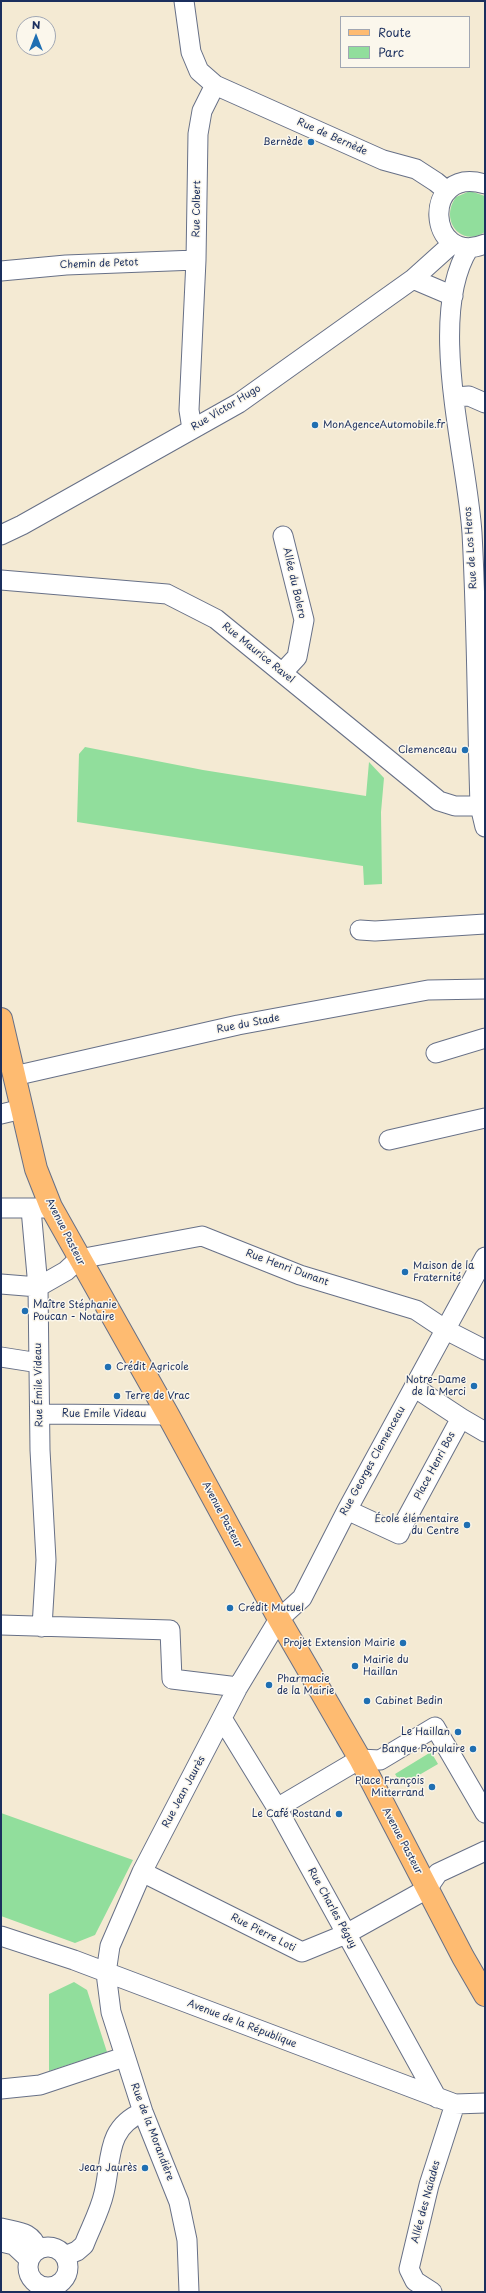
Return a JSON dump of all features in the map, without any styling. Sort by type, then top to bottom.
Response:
[{"type":"main road","name":"Avenue Pasteur","points":[[1,1020],[3,1043],[14,1076],[36,1169],[41,1208],[79,1259],[168,1415],[279,1619],[360,1759],[427,1889],[485,1995]]},
{"type":"street","points":[[184,1],[191,52],[199,71],[215,85]]},
{"type":"street","name":"Rue de Bernède","points":[[215,85],[383,160],[416,169],[447,191]]},
{"type":"street","name":"Rue Colbert","points":[[192,429],[189,410],[196,260],[198,134],[202,112],[215,85]]},
{"type":"street","points":[[469,245],[440,228],[438,218],[441,199],[447,191],[455,185],[465,182],[485,184]]},
{"type":"street","name":"Rue Victor Hugo","points":[[1,535],[22,525],[239,402],[413,279],[469,245]]},
{"type":"street","name":"Rue de Los Heros","points":[[469,245],[461,261],[453,296],[451,360],[454,397],[472,532],[480,806],[485,827]]},
{"type":"street","name":"Chemin de Petot","points":[[1,271],[66,265],[196,260]]},
{"type":"street","points":[[413,279],[453,296]]},
{"type":"street","points":[[454,397],[469,396],[485,403]]},
{"type":"street","name":"Allée du Bolero","points":[[283,536],[304,620],[297,657],[283,672]]},
{"type":"street","name":"Rue Maurice Ravel","points":[[1,580],[167,594],[216,619],[283,672],[439,801],[455,806],[480,806]]},
{"type":"street","points":[[360,930],[376,931],[485,924]]},
{"type":"street","name":"Rue du Stade","points":[[14,1076],[238,1025],[428,990],[485,989]]},
{"type":"street","points":[[436,1053],[485,1038]]},
{"type":"street","points":[[1,1114],[22,1109]]},
{"type":"street","points":[[389,1140],[485,1118]]},
{"type":"street","points":[[1,1208],[41,1208]]},
{"type":"street","name":"Rue Émile Videau","points":[[41,1208],[38,1287],[39,1363],[46,1560],[42,1627]]},
{"type":"street","name":"Rue Henri Dunant","points":[[79,1259],[202,1236],[300,1275],[416,1310],[446,1330],[485,1350]]},
{"type":"street","name":"Rue Georges Clemenceau","points":[[279,1619],[302,1598],[347,1510],[485,1257]]},
{"type":"street","points":[[1,1284],[38,1287],[66,1271],[79,1259]]},
{"type":"street","points":[[1,1356],[39,1363]]},
{"type":"street","points":[[414,1387],[485,1432]]},
{"type":"street","name":"Rue Emile Videau","points":[[40,1414],[168,1415]]},
{"type":"street","name":"Place Henri Bos","points":[[347,1510],[398,1534],[461,1418]]},
{"type":"street","name":"Rue Jean Jaurès","points":[[106,1973],[110,1946],[142,1872],[238,1687],[279,1619]]},
{"type":"street","points":[[1,1625],[170,1630],[172,1680],[238,1687]]},
{"type":"street","name":"Rue Charles Péguy","points":[[222,1720],[277,1808],[437,2098]]},
{"type":"street","points":[[277,1808],[360,1759],[380,1760],[435,1727],[485,1813]]},
{"type":"street","points":[[427,1889],[438,1873],[485,1851]]},
{"type":"street","name":"Rue Pierre Loti","points":[[142,1872],[302,1952],[346,1934],[427,1889]]},
{"type":"street","name":"Avenue de la République","points":[[1,1936],[106,1973],[437,2098],[455,2104],[485,2103]]},
{"type":"street","name":"Rue de la Morandière","points":[[106,1973],[111,2012],[124,2057],[143,2112],[179,2202],[187,2240],[189,2292]]},
{"type":"street","points":[[1,2089],[40,2085],[124,2057]]},
{"type":"street","name":"Allée des Naïades","points":[[432,2292],[415,2281],[409,2269],[429,2185],[455,2104]]},
{"type":"street","points":[[65,2256],[77,2251],[84,2245],[104,2195],[113,2138],[130,2120],[143,2112]]},
{"type":"street","points":[[1,2228],[28,2235],[35,2240],[34,2254],[28,2271],[30,2277],[40,2286],[46,2290],[64,2279],[68,2266],[65,2256],[61,2252],[51,2248],[34,2254],[14,2244],[1,2242]]},
{"type":"green space","points":[[470,191],[485,196],[485,232],[476,236],[468,237],[455,229],[451,222],[450,214],[451,206],[456,197]]},
{"type":"green space","points":[[85,747],[203,770],[366,796],[369,762],[384,778],[381,812],[382,884],[364,885],[363,866],[77,822],[79,754]]},
{"type":"green space","points":[[431,1752],[438,1764],[402,1785],[395,1774]]},
{"type":"green space","points":[[1,1813],[133,1860],[95,1935],[75,1943],[1,1916]]},
{"type":"green space","points":[[74,1982],[87,1990],[107,2052],[49,2071],[49,1994]]},
{"type":"place","name":"Bernède","points":[[311,142]]},
{"type":"place","name":"MonAgenceAutomobile.fr","points":[[315,425]]},
{"type":"place","name":"Clemenceau","points":[[465,750]]},
{"type":"place","name":"Maison de la Fraternité","points":[[405,1272]]},
{"type":"place","name":"Maître Stéphanie Poucan - Notaire","points":[[25,1311]]},
{"type":"place","name":"Crédit Agricole","points":[[108,1367]]},
{"type":"place","name":"Notre-Dame de la Merci","points":[[474,1386]]},
{"type":"place","name":"Terre de Vrac","points":[[117,1396]]},
{"type":"place","name":"École élémentaire du Centre","points":[[467,1525]]},
{"type":"place","name":"Crédit Mutuel","points":[[230,1608]]},
{"type":"place","name":"Projet Extension Mairie","points":[[403,1643]]},
{"type":"place","name":"Mairie du Haillan","points":[[355,1666]]},
{"type":"place","name":"Pharmacie de la Mairie","points":[[269,1685]]},
{"type":"place","name":"Cabinet Bedin","points":[[367,1701]]},
{"type":"place","name":"Le Haillan","points":[[458,1732]]},
{"type":"place","name":"Banque Populaire","points":[[473,1749]]},
{"type":"place","name":"Place François Mitterrand","points":[[432,1787]]},
{"type":"place","name":"Le Café Rostand","points":[[339,1814]]},
{"type":"place","name":"Jean Jaurès","points":[[145,2168]]}]
